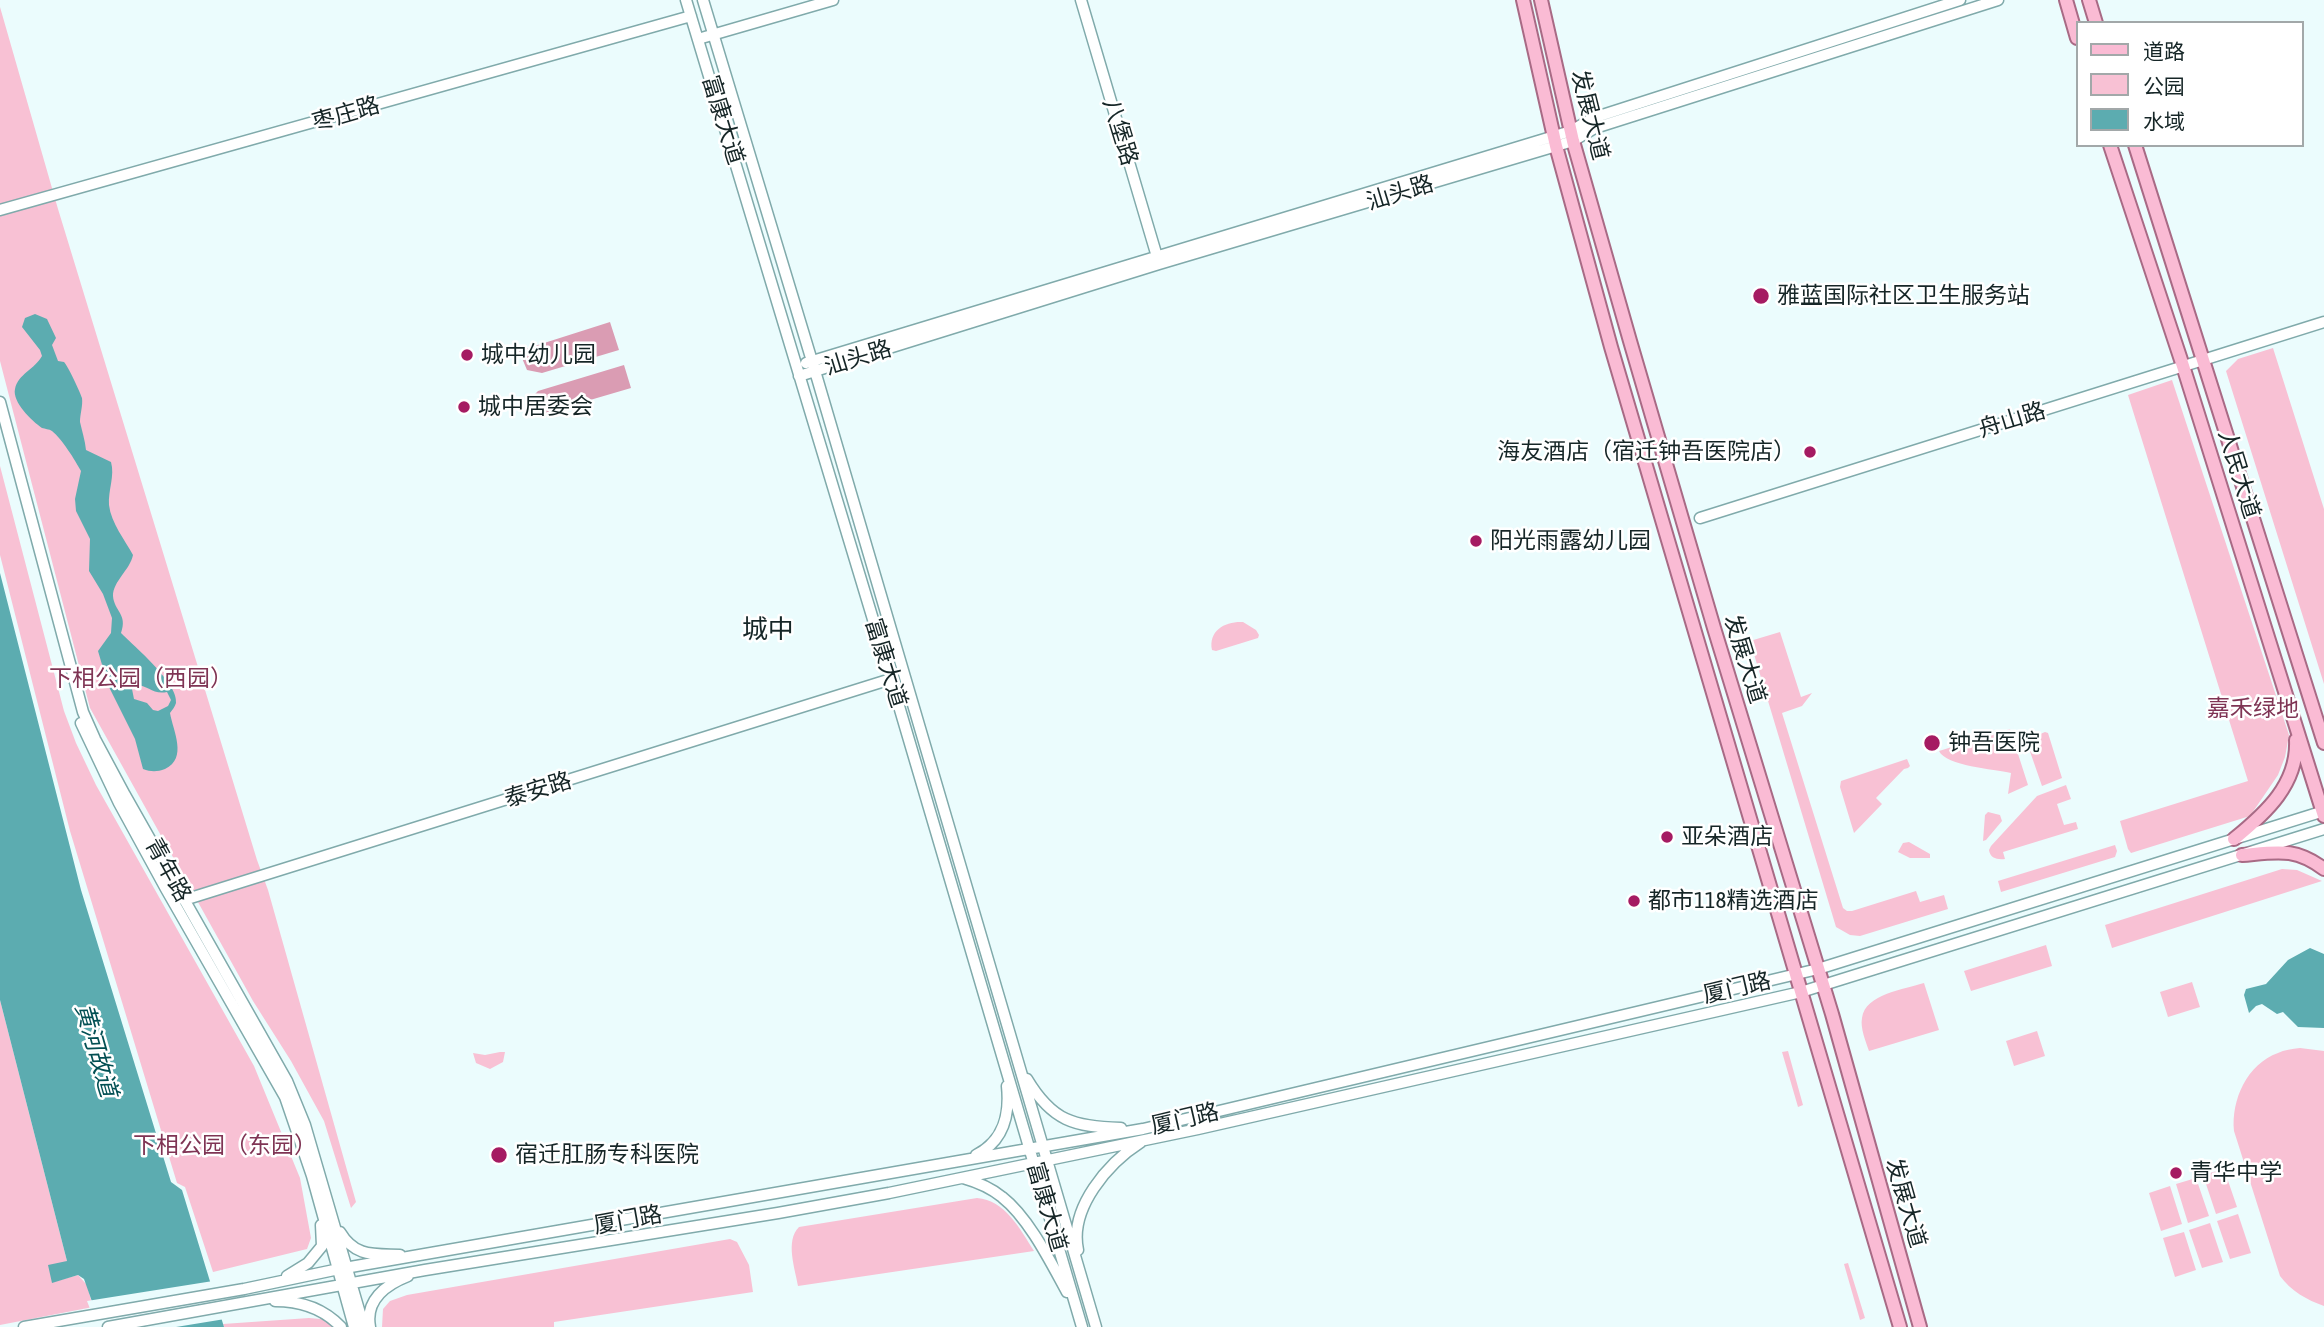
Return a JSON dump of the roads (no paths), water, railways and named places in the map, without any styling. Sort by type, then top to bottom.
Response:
[{"type":"main road","name":"发展大道","points":[[1523,0],[1554,141],[1615,359],[1900,1327]]},
{"type":"main road","name":"发展大道","points":[[1541,0],[1572,136],[1714,628],[1823,986],[1920,1327]]},
{"type":"main road","points":[[2066,0],[2076,35]]},
{"type":"main road","points":[[2089,0],[2095,21]]},
{"type":"main road","name":"人民大道","points":[[2111,147],[2183,366],[2323,813]]},
{"type":"main road","name":"人民大道","points":[[2136,147],[2324,743]]},
{"type":"main road","points":[[2234,839],[2258,820],[2286,785],[2297,755],[2295,726]]},
{"type":"main road","points":[[2242,855],[2283,851],[2296,853],[2324,869]]},
{"type":"street","name":"富康大道","points":[[686,0],[891,679],[1082,1327]]},
{"type":"street","name":"富康大道","points":[[703,0],[814,366],[1096,1327]]},
{"type":"street","points":[[698,39],[833,0]]},
{"type":"street","name":"八堡路","points":[[1081,0],[1158,260]]},
{"type":"street","name":"汕头路","points":[[1572,136],[1593,118],[1960,0]]},
{"type":"street","name":"汕头路","points":[[798,371],[1572,136],[1998,0]]},
{"type":"street","name":"枣庄路","points":[[0,210],[691,16]]},
{"type":"street","name":"舟山路","points":[[1700,518],[2324,321]]},
{"type":"street","name":"青年路","points":[[0,402],[83,712],[102,752],[184,900],[282,1070],[300,1110],[343,1268],[354,1327]]},
{"type":"street","name":"青年路","points":[[0,425],[76,711],[87,738],[166,889],[278,1083],[316,1175]]},
{"type":"street","name":"泰安路","points":[[184,900],[891,679]]},
{"type":"street","name":"厦门路","points":[[108,1327],[425,1270],[769,1214],[1047,1160],[1818,969],[2323,813]]},
{"type":"street","name":"厦门路","points":[[24,1327],[244,1289],[343,1268],[1030,1149],[1198,1129],[1801,992],[2324,829]]},
{"type":"street","points":[[1019,1066],[1042,1103],[1061,1118],[1090,1127],[1145,1134]]},
{"type":"street","points":[[964,1162],[988,1150],[1005,1125],[1008,1112],[1006,1068]]},
{"type":"street","points":[[1091,1308],[1077,1244],[1076,1227],[1101,1179],[1145,1134]]},
{"type":"street","points":[[316,1175],[334,1219],[349,1245],[358,1251],[371,1254],[421,1256]]},
{"type":"street","points":[[274,1282],[309,1263],[322,1246],[316,1175]]},
{"type":"street","points":[[962,1178],[996,1192],[1019,1215],[1056,1271],[1078,1314]]},
{"type":"street","points":[[370,1327],[370,1308],[378,1294],[400,1279],[425,1270]]},
{"type":"street","name":"青年路","points":[[346,1284],[364,1327]]},
{"type":"street","points":[[247,1304],[279,1301],[304,1305],[322,1311],[341,1327]]},
{"type":"water","points":[[35,314],[47,319],[56,338],[52,345],[58,361],[66,365],[82,398],[80,422],[86,450],[111,462],[110,512],[133,555],[113,596],[123,621],[121,633],[163,676],[175,695],[176,703],[170,713],[176,736],[176,758],[162,770],[143,769],[135,739],[108,685],[98,651],[111,633],[112,618],[103,594],[89,571],[90,539],[76,511],[75,499],[81,471],[56,435],[33,421],[15,394],[23,375],[42,356],[22,327],[25,318]],"holes":[[[140,685],[158,692],[167,692],[171,700],[168,706],[158,711],[153,710],[147,703],[134,699],[132,689]]]},
{"type":"water","name":"黄河故道","points":[[0,573],[81,890],[171,1182],[182,1190],[224,1327],[101,1327],[84,1279],[78,1275],[52,1283],[48,1265],[67,1261],[0,1000]]},
{"type":"water","points":[[2310,948],[2324,954],[2324,1028],[2298,1027],[2283,1012],[2277,1014],[2262,1004],[2249,1013],[2244,995],[2246,989],[2266,984],[2288,960]]},
{"type":"place","name":"雅蓝国际社区卫生服务站","points":[[1761,296]]},
{"type":"place","name":"城中幼儿园","points":[[467,355]]},
{"type":"place","name":"城中居委会","points":[[464,407]]},
{"type":"place","name":"海友酒店（宿迁钟吾医院店）","points":[[1810,452]]},
{"type":"place","name":"阳光雨露幼儿园","points":[[1476,541]]},
{"type":"place","name":"钟吾医院","points":[[1932,743]]},
{"type":"place","name":"亚朵酒店","points":[[1667,837]]},
{"type":"place","name":"都市118精选酒店","points":[[1634,901]]},
{"type":"place","name":"宿迁肛肠专科医院","points":[[499,1155]]},
{"type":"place","name":"青华中学","points":[[2176,1173]]},
{"type":"district","name":"城中","points":[[768,630]]},
{"type":"park label","name":"下相公园（西园）","points":[[141,679]]},
{"type":"park label","name":"嘉禾绿地","points":[[2253,709]]},
{"type":"park label","name":"下相公园（东园）","points":[[225,1146]]}]
